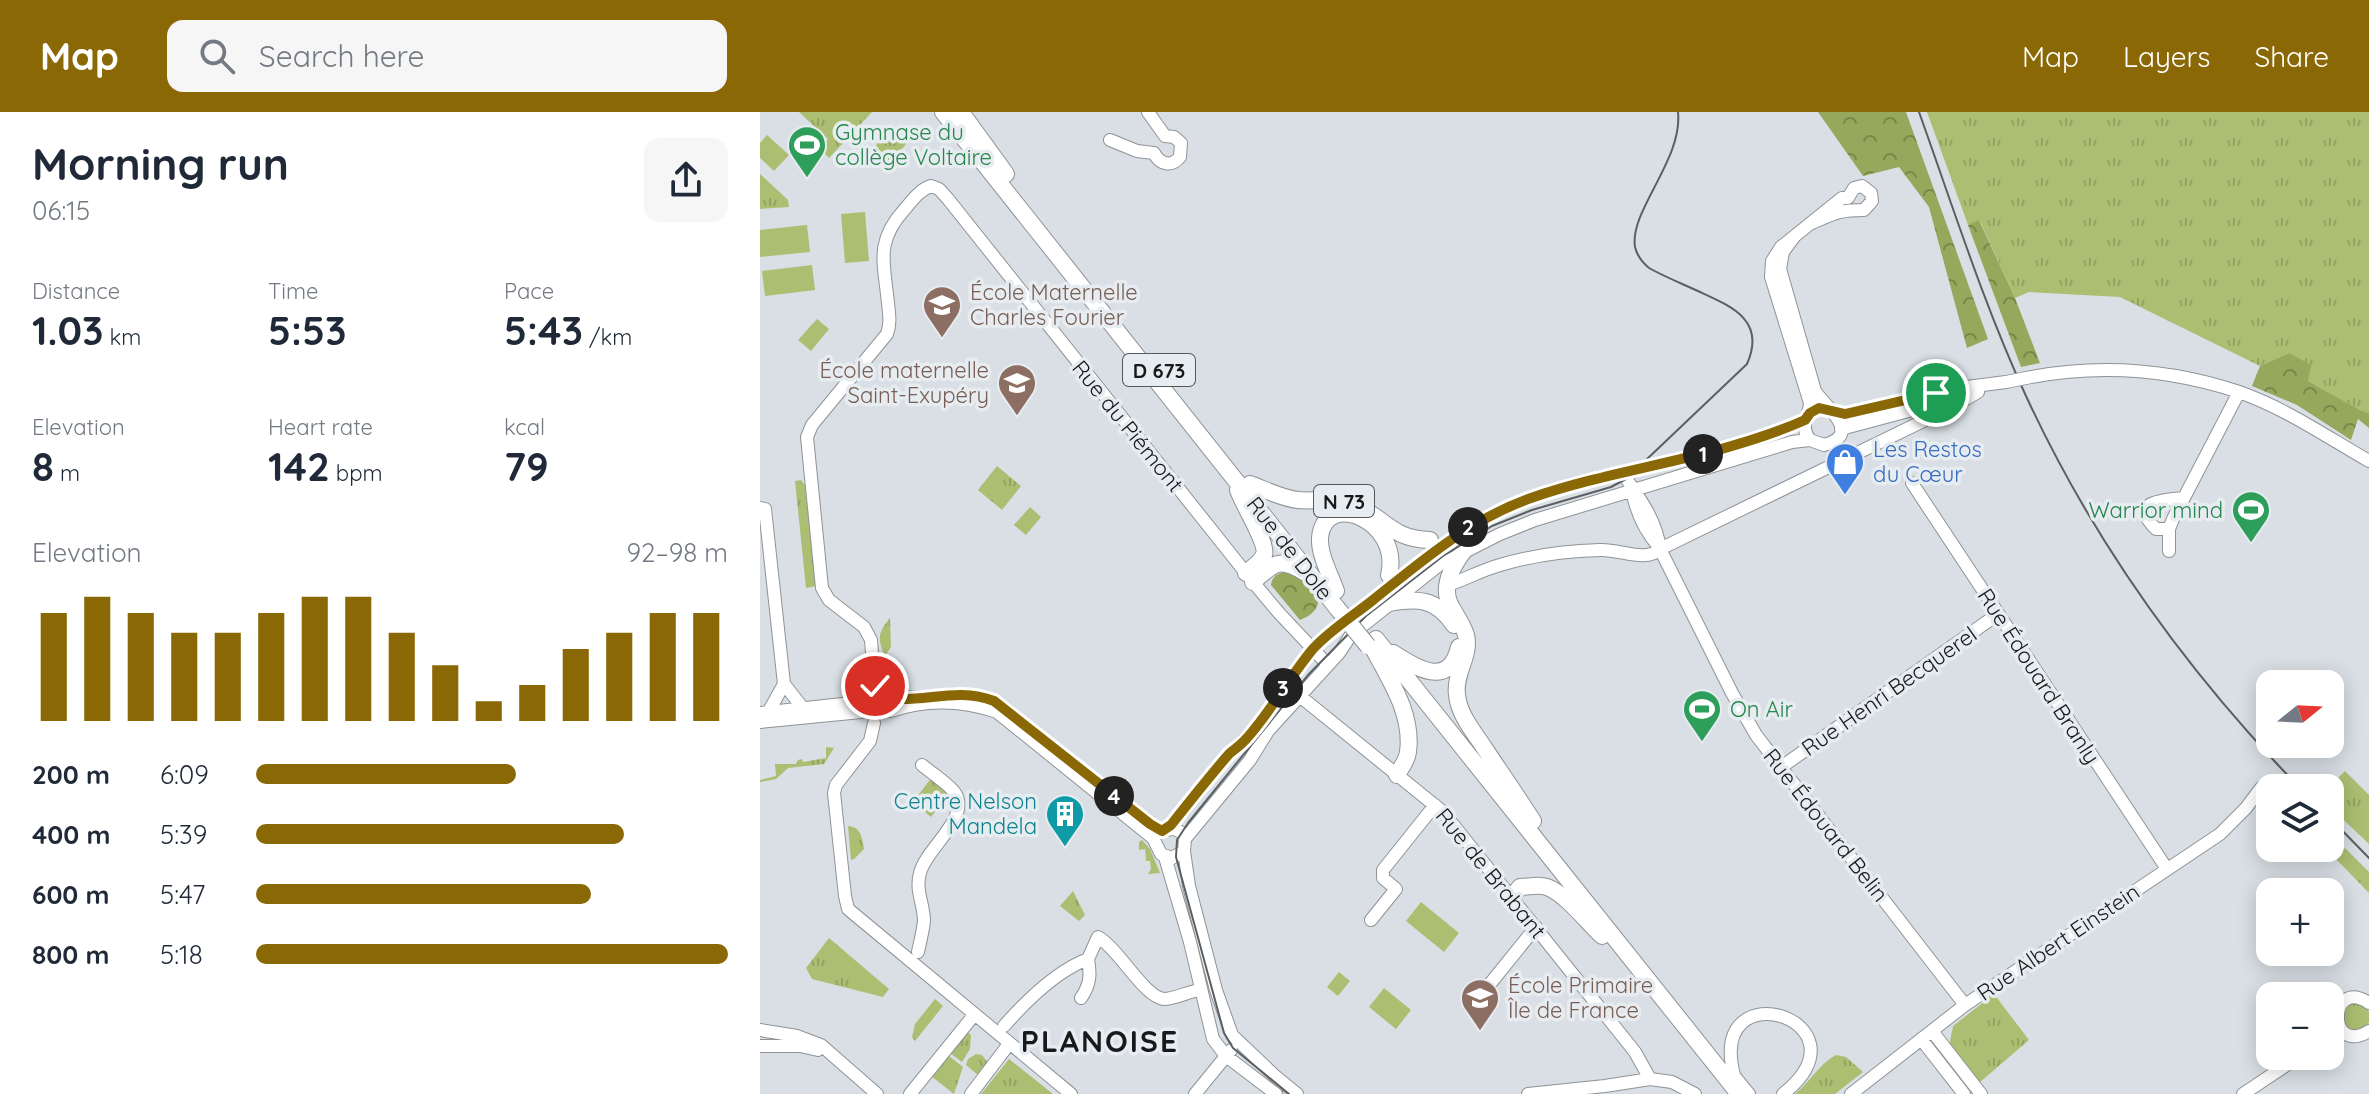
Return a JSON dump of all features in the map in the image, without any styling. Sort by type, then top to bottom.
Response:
[{"type":"main road","name":"Rue de Dole","points":[[951,115],[1250,484],[1728,1094]]},
{"type":"main road","name":"Rue de Dole","points":[[974,141],[990,170],[1315,579],[1340,600]]},
{"type":"main road","points":[[1234,477],[1264,546],[1263,557],[1250,578]]},
{"type":"main road","name":"N 73","points":[[1250,484],[1292,499],[1339,500],[1368,512],[1395,533],[1430,540]]},
{"type":"main road","points":[[1340,600],[1320,537],[1327,522],[1341,514],[1356,514],[1375,527],[1390,552],[1388,589],[1441,610],[1457,631],[1459,649],[1451,664],[1432,672],[1417,668],[1374,644]]},
{"type":"main road","points":[[1463,552],[1452,567],[1448,585],[1449,602],[1463,626],[1467,641],[1456,690],[1460,708],[1579,893]]},
{"type":"main road","points":[[1250,578],[1282,562],[1315,579]]},
{"type":"main road","name":"Rue de Dole","points":[[1374,644],[1739,1094]]},
{"type":"main road","points":[[1374,644],[1407,722],[1408,752],[1397,775]]},
{"type":"main road","points":[[1512,897],[1520,887],[1546,887],[1560,894],[1605,939]]},
{"type":"street","points":[[1148,112],[1165,136]]},
{"type":"street","points":[[1165,136],[1174,137],[1181,143],[1180,157],[1174,163],[1165,163],[1154,153],[1155,144],[1165,136]]},
{"type":"street","points":[[1110,140],[1137,151],[1154,153]]},
{"type":"street","name":"Rue du Piémont","points":[[875,691],[868,633],[829,600],[822,588],[807,437],[812,425],[889,329],[883,252],[885,239],[891,225],[921,191],[931,186],[939,189],[948,199],[1250,578],[1328,665]]},
{"type":"street","points":[[890,704],[945,702],[976,705],[997,712],[1153,838],[1160,852],[1176,857],[1250,760],[1268,731],[1301,697],[1388,589],[1535,520],[1792,442],[1810,440],[1824,445],[1836,440],[1841,429],[1839,417],[1815,391],[1785,306],[1771,277],[1772,261],[1781,247],[1842,198],[1851,203]]},
{"type":"street","points":[[1785,306],[1810,403],[1804,431],[1810,440]]},
{"type":"street","points":[[1276,1094],[1226,1056],[1213,1039],[1190,942],[1156,840],[1256,727],[1313,650],[1440,546],[1471,525],[1530,499],[1622,472],[1749,441],[1819,408],[1845,414],[1959,388],[2077,371],[2124,370],[2170,376],[2239,392],[2311,427],[2369,461]]},
{"type":"street","points":[[1841,429],[2006,382]]},
{"type":"street","points":[[1448,585],[1471,578],[1475,573],[1526,558],[1585,551],[1623,551],[1643,557],[1655,554],[1978,392]]},
{"type":"street","points":[[2169,551],[2169,529],[2239,392]]},
{"type":"street","points":[[1820,470],[1824,445]]},
{"type":"street","name":"Rue Édouard Belin","points":[[1622,472],[1658,530],[1660,549],[1756,735],[1965,1005]]},
{"type":"street","name":"Rue Édouard Branly","points":[[1912,483],[2167,869]]},
{"type":"street","points":[[1632,490],[1635,507],[1649,536],[1660,549]]},
{"type":"street","points":[[2169,529],[2156,529],[2147,516],[2147,508],[2159,499],[2183,498]]},
{"type":"street","points":[[763,508],[784,684],[803,708]]},
{"type":"street","name":"N 73","points":[[1430,540],[1471,525]]},
{"type":"street","points":[[1623,551],[1637,546],[1649,536]]},
{"type":"street","name":"Rue Henri Becquerel","points":[[1780,768],[1998,614]]},
{"type":"street","points":[[763,715],[784,684]]},
{"type":"street","points":[[890,704],[885,694],[875,691],[866,694],[861,707],[866,719],[874,723],[884,720],[890,704],[901,699],[962,694],[994,701],[1150,824],[1165,830],[1178,830],[1184,845],[1189,886],[1226,1021],[1237,1042],[1297,1094]]},
{"type":"street","name":"Rue de Brabant","points":[[1301,697],[1451,821],[1635,1052],[1650,1079]]},
{"type":"street","points":[[763,715],[803,708],[861,707]]},
{"type":"street","points":[[763,715],[861,707]]},
{"type":"street","points":[[874,723],[870,741],[836,785],[834,793],[846,903],[855,917],[1071,1094]]},
{"type":"street","points":[[918,952],[924,919],[917,888],[920,869],[931,849],[957,818],[958,809],[956,793],[922,765]]},
{"type":"street","name":"Rue Albert Einstein","points":[[1851,1094],[1965,1005],[2220,834],[2256,795]]},
{"type":"street","points":[[1371,920],[1396,889],[1383,878],[1383,870],[1435,805]]},
{"type":"street","points":[[1485,990],[1536,927]]},
{"type":"street","points":[[1081,998],[1090,978],[1088,959],[1098,937],[1157,997],[1166,999],[1195,991]]},
{"type":"street","points":[[1004,1026],[1024,1004],[1068,967],[1088,959]]},
{"type":"street","points":[[2344,1002],[2354,997],[2369,1003]]},
{"type":"street","points":[[910,1094],[972,1013]]},
{"type":"street","points":[[1734,1075],[1730,1051],[1740,1026],[1756,1015],[1786,1016],[1802,1029],[1809,1049],[1805,1072],[1783,1094]]},
{"type":"street","points":[[760,1030],[811,1040],[821,1045],[877,1094]]},
{"type":"street","points":[[1932,1031],[1981,1094]]},
{"type":"street","points":[[2344,1034],[2358,1036],[2369,1031]]},
{"type":"street","name":"Rue de Dole","points":[[1693,1036],[1711,1047],[1749,1094]]},
{"type":"street","points":[[1921,1039],[1964,1094]]},
{"type":"street","points":[[1195,1094],[1237,1042]]},
{"type":"street","points":[[971,1094],[1009,1044]]},
{"type":"street","points":[[760,1046],[809,1047],[838,1061]]},
{"type":"street","points":[[2243,1094],[2279,1070]]},
{"type":"street","points":[[1528,1094],[1650,1079],[1672,1082],[1695,1094]]},
{"type":"green space","points":[[799,112],[872,112],[829,158],[820,149],[828,139]]},
{"type":"green space","points":[[1818,112],[1906,112],[1988,339],[1967,348],[1929,207],[1899,167],[1863,176]]},
{"type":"green space","points":[[1927,112],[2369,112],[2369,413],[2308,381],[2289,353],[2260,366],[2120,297],[2029,292],[2015,298],[1980,221],[1968,225]]},
{"type":"green space","points":[[892,128],[907,143],[891,161],[869,153]]},
{"type":"green space","points":[[767,135],[789,155],[774,171],[760,158],[760,143]]},
{"type":"green space","points":[[760,174],[788,200],[789,207],[760,209]]},
{"type":"green space","points":[[865,212],[869,261],[845,263],[841,214]]},
{"type":"green space","points":[[1979,220],[2015,298],[2040,363],[2021,367],[1968,225]]},
{"type":"green space","points":[[807,225],[810,252],[760,257],[760,230]]},
{"type":"green space","points":[[812,265],[815,290],[765,296],[762,271]]},
{"type":"green space","points":[[817,319],[829,329],[811,351],[798,340]]},
{"type":"green space","points":[[2289,353],[2311,365],[2308,381],[2369,413],[2369,428],[2358,419],[2351,440],[2297,405],[2252,386],[2260,366]]},
{"type":"green space","points":[[997,466],[1021,486],[1002,510],[978,490]]},
{"type":"green space","points":[[801,480],[805,485],[816,586],[806,588],[795,481]]},
{"type":"green space","points":[[1030,507],[1041,517],[1026,535],[1014,525]]},
{"type":"green space","points":[[1293,571],[1303,577],[1319,597],[1314,612],[1300,620],[1271,585],[1276,576]]},
{"type":"green space","points":[[890,618],[891,647],[885,656],[880,636]]},
{"type":"green space","points":[[826,747],[834,748],[824,764],[788,768],[776,779],[760,782],[776,776],[775,764],[796,764],[802,759],[803,762],[826,758]]},
{"type":"green space","points":[[2345,771],[2369,795],[2369,844],[2344,820],[2342,774]]},
{"type":"green space","points":[[932,777],[950,792],[931,817],[913,802]]},
{"type":"green space","points":[[848,826],[858,831],[864,849],[851,860]]},
{"type":"green space","points":[[1142,840],[1150,849],[1160,873],[1148,874],[1150,861],[1146,861],[1145,849],[1139,850]]},
{"type":"green space","points":[[2344,849],[2369,872],[2369,893],[2339,862],[2344,862]]},
{"type":"green space","points":[[1073,891],[1085,915],[1079,921],[1060,906]]},
{"type":"green space","points":[[1421,902],[1459,933],[1444,952],[1406,921]]},
{"type":"green space","points":[[829,938],[889,989],[883,997],[812,979],[806,968]]},
{"type":"green space","points":[[1339,972],[1350,981],[1338,996],[1327,987]]},
{"type":"green space","points":[[1384,988],[1411,1010],[1396,1029],[1369,1007]]},
{"type":"green space","points":[[1994,994],[2029,1040],[1979,1083],[1949,1047],[1953,1026]]},
{"type":"green space","points":[[935,999],[943,1006],[915,1041],[912,1037],[915,1024]]},
{"type":"green space","points":[[2351,1004],[2361,1004],[2369,1012],[2369,1022],[2361,1030],[2351,1030],[2344,1024],[2344,1010]]},
{"type":"green space","points":[[967,1032],[971,1035],[970,1049],[962,1062],[950,1053]]},
{"type":"green space","points":[[976,1054],[982,1055],[988,1063],[978,1075],[966,1065],[968,1059]]},
{"type":"green space","points":[[948,1055],[963,1067],[954,1094],[931,1076]]},
{"type":"green space","points":[[1836,1055],[1846,1057],[1863,1072],[1835,1094],[1795,1094],[1825,1063]]},
{"type":"green space","points":[[1009,1059],[1053,1094],[981,1094]]},
{"type":"tram line","points":[[1289,1094],[1233,1048],[1224,1033],[1176,857],[1177,840],[1309,674],[1366,616],[1443,556],[1492,526],[1532,510],[1611,487],[1626,479],[1747,364],[1752,337],[1743,318],[1724,304],[1649,268],[1640,259],[1635,247],[1640,217],[1673,148],[1678,112]]},
{"type":"railway","points":[[1919,112],[1996,327],[2026,396],[2082,503],[2146,604],[2182,652],[2287,774]]},
{"type":"railway","points":[[2344,832],[2369,858]]},
{"type":"place","name":"Gymnase du collège Voltaire","points":[[807,179]]},
{"type":"place","name":"École Maternelle Charles Fourier","points":[[942,339]]},
{"type":"place","name":"École maternelle Saint-Exupéry","points":[[1017,417]]},
{"type":"place","name":"Les Restos du Cœur","points":[[1845,496]]},
{"type":"place","name":"Warrior mind","points":[[2251,544]]},
{"type":"place","name":"On Air","points":[[1702,743]]},
{"type":"place","name":"Centre Nelson Mandela","points":[[1065,848]]},
{"type":"place","name":"École Primaire Île de France","points":[[1480,1032]]},
{"type":"district","name":"PLANOISE","points":[[1100,1041]]},
{"type":"route","points":[[875,686],[875,691],[888,698],[962,694],[994,701],[1162,831],[1171,825],[1245,740],[1313,650],[1431,553],[1471,525],[1503,509],[1566,487],[1749,441],[1795,425],[1819,408],[1845,414],[1936,393]]}]
